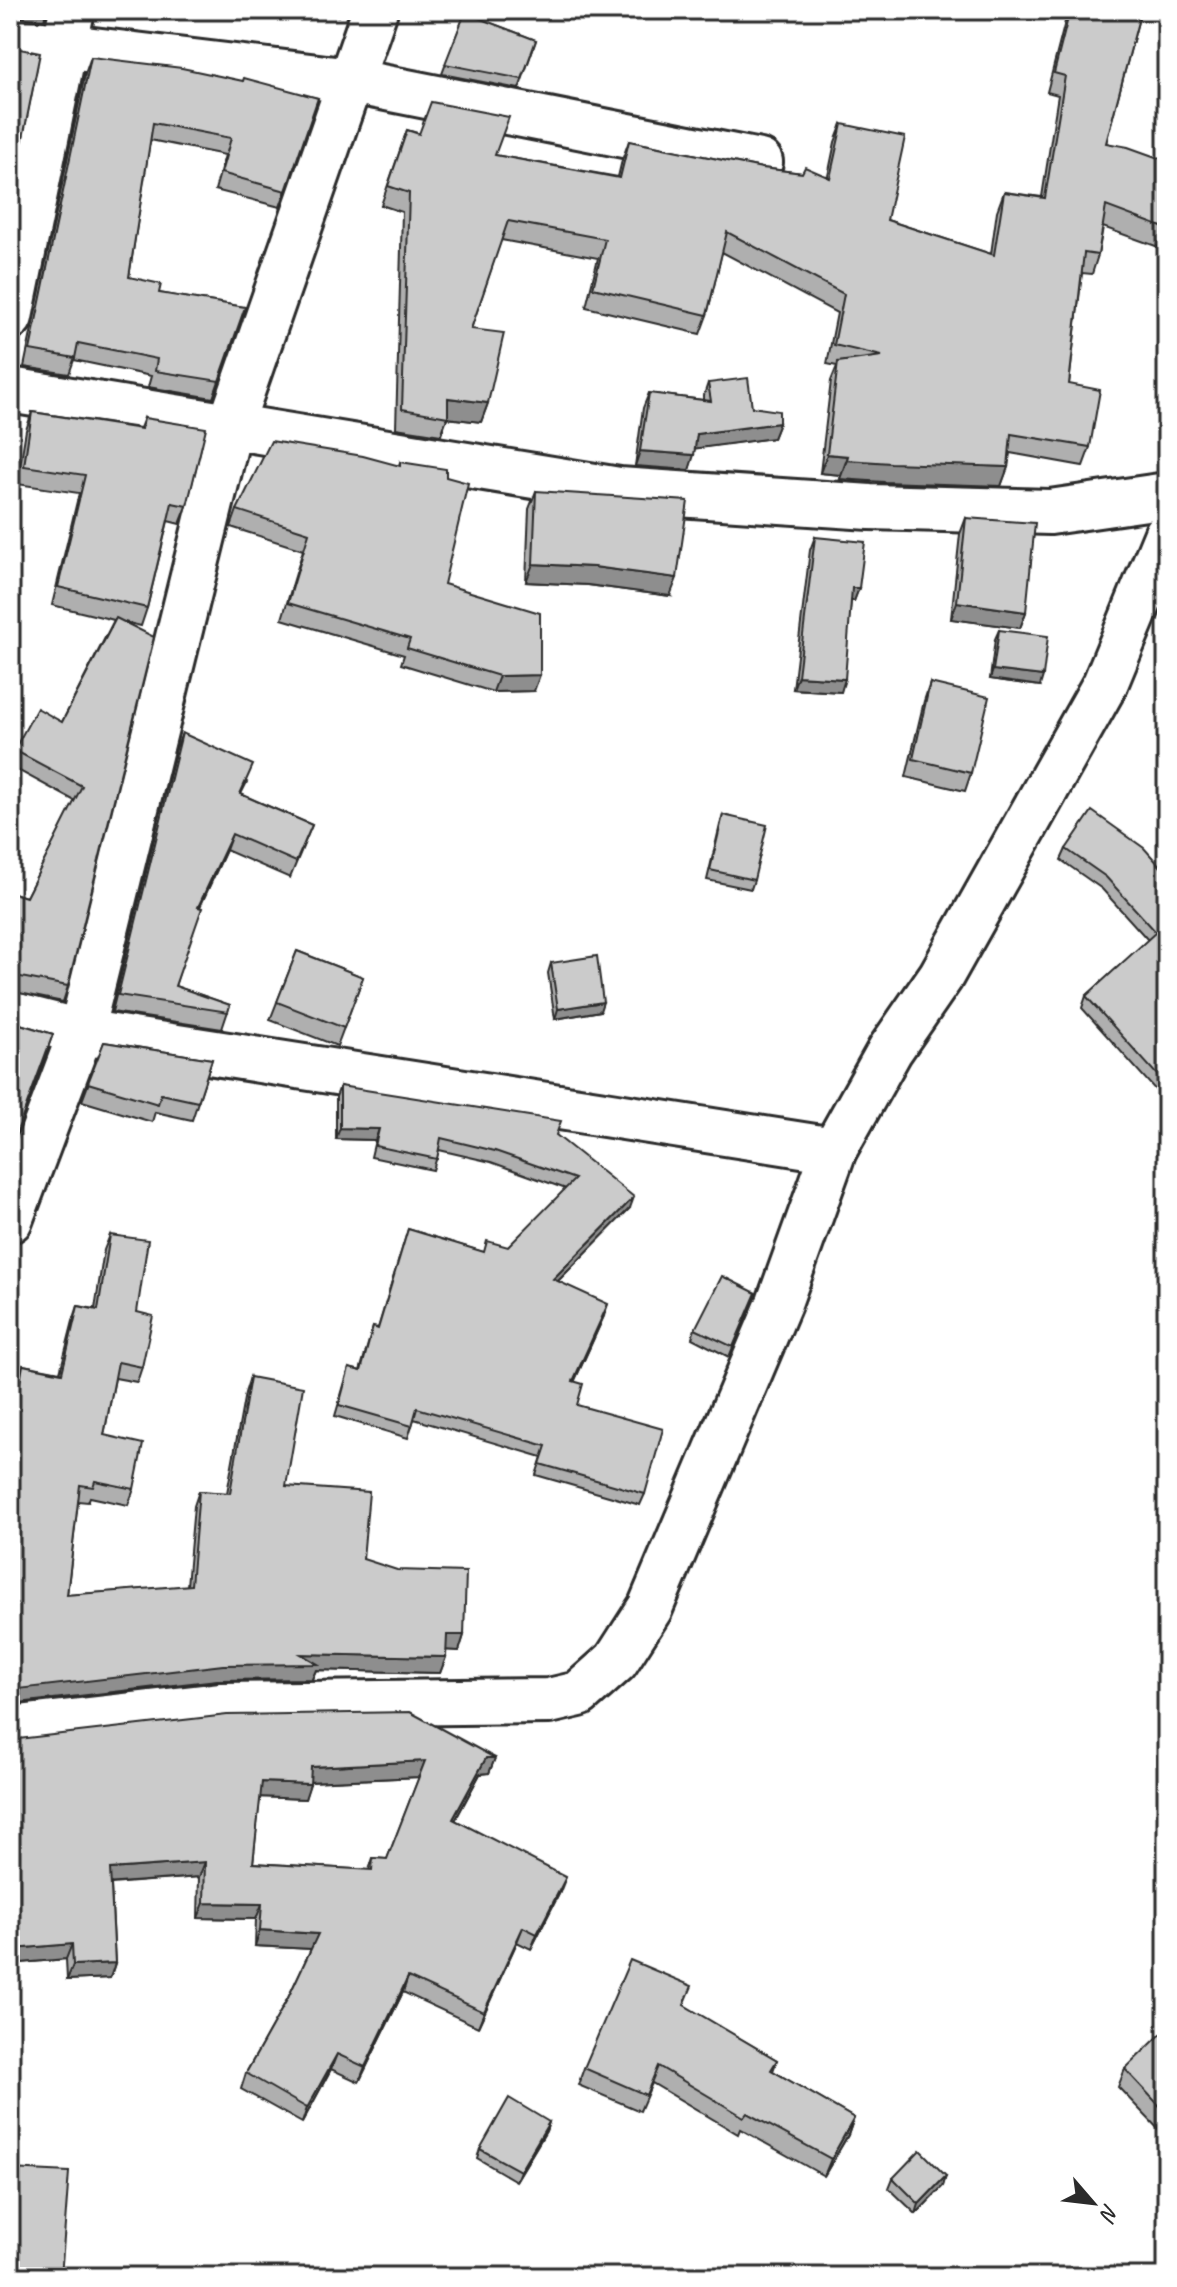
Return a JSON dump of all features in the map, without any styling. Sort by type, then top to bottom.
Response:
[{"type":"street","points":[[10,1220],[81,1032],[230,426],[375,10]]},
{"type":"street","points":[[10,317],[68,28]]},
{"type":"street","points":[[10,40],[68,28],[760,162]]},
{"type":"street","points":[[10,390],[619,490],[870,507],[1050,512],[1167,495]]},
{"type":"street","points":[[10,1729],[220,1705],[536,1702],[579,1694],[616,1661],[650,1608],[779,1303],[834,1150],[890,1050],[941,976],[1105,684],[1167,534]]},
{"type":"street","points":[[10,1014],[81,1032],[834,1150]]},
{"type":"building","points":[[1070,10],[1141,10],[1106,143],[1167,161],[1167,229],[1106,206],[1098,255],[1084,253],[1069,384],[1100,390],[1090,447],[1011,434],[1008,467],[847,460],[848,456],[827,454],[838,362],[882,356],[834,345],[844,294],[727,232],[707,315],[593,288],[605,239],[508,221],[471,329],[504,333],[488,403],[448,398],[448,417],[402,409],[409,193],[388,186],[407,130],[419,134],[431,102],[509,117],[495,155],[620,178],[629,141],[762,168],[802,173],[805,167],[830,178],[842,124],[905,137],[887,220],[994,255],[1004,192],[1045,198],[1065,76],[1054,73]]},
{"type":"building","points":[[465,13],[536,40],[522,79],[445,64]]},
{"type":"building","points":[[10,47],[40,53],[10,203]]},
{"type":"building","points":[[91,57],[182,68],[243,81],[244,78],[318,98],[286,191],[221,173],[231,138],[153,123],[129,277],[161,284],[159,293],[245,307],[219,381],[155,371],[157,359],[78,343],[75,358],[30,350]]},
{"type":"building","points":[[748,378],[752,407],[779,411],[779,423],[697,434],[694,455],[640,451],[649,393],[711,401],[708,383]]},
{"type":"building","points":[[32,412],[142,429],[144,418],[206,428],[187,506],[172,503],[147,608],[58,587],[85,475],[24,466]]},
{"type":"building","points":[[271,441],[363,456],[400,466],[400,462],[446,469],[446,477],[468,483],[444,584],[540,613],[540,675],[499,676],[407,648],[410,639],[288,603],[309,533],[237,510]]},
{"type":"building","points":[[536,491],[688,501],[677,578],[594,567],[533,564]]},
{"type":"building","points":[[966,518],[1035,523],[1026,612],[957,602]]},
{"type":"building","points":[[815,537],[865,542],[859,588],[852,588],[845,679],[798,676]]},
{"type":"building","points":[[116,618],[154,637],[68,986],[10,975],[10,892],[26,897],[82,786],[14,750],[37,708],[62,722]]},
{"type":"building","points":[[999,630],[1048,636],[1043,676],[993,670]]},
{"type":"building","points":[[930,683],[989,697],[971,773],[913,759]]},
{"type":"building","points":[[182,733],[253,765],[240,794],[312,825],[296,862],[232,834],[198,907],[202,908],[175,986],[230,1005],[228,1012],[118,995]]},
{"type":"building","points":[[1092,811],[1144,848],[1161,867],[1167,862],[1167,1086],[1086,996],[1156,932],[1106,877],[1066,849]]},
{"type":"building","points":[[723,815],[767,825],[754,880],[710,870]]},
{"type":"building","points":[[297,951],[363,977],[344,1028],[277,1002]]},
{"type":"building","points":[[597,956],[603,1002],[558,1009],[551,963]]},
{"type":"building","points":[[10,1021],[53,1034],[16,1134],[10,1132]]},
{"type":"building","points":[[104,1042],[212,1059],[198,1102],[161,1094],[158,1104],[88,1083]]},
{"type":"building","points":[[340,1086],[561,1121],[556,1135],[634,1197],[553,1279],[608,1304],[573,1381],[583,1384],[577,1405],[663,1429],[645,1494],[540,1464],[546,1446],[417,1408],[412,1426],[339,1405],[349,1368],[361,1371],[373,1327],[378,1329],[408,1229],[484,1252],[487,1241],[508,1247],[575,1179],[495,1151],[441,1138],[437,1159],[375,1146],[379,1129],[340,1128]]},
{"type":"building","points":[[110,1235],[148,1240],[137,1312],[153,1316],[142,1367],[118,1362],[104,1435],[143,1444],[134,1489],[95,1481],[93,1487],[80,1485],[67,1595],[191,1585],[199,1491],[230,1493],[250,1377],[303,1387],[286,1486],[369,1492],[363,1559],[397,1570],[466,1572],[464,1635],[447,1635],[446,1657],[301,1654],[318,1664],[223,1665],[10,1690],[10,1439],[23,1365],[62,1373],[78,1306],[98,1310]]},
{"type":"building","points":[[722,1276],[756,1293],[733,1347],[695,1329]]},
{"type":"building","points":[[410,1712],[495,1758],[486,1758],[453,1819],[566,1877],[537,1934],[523,1927],[484,2012],[408,1977],[365,2067],[337,2054],[307,2108],[246,2073],[288,1998],[318,1934],[260,1930],[262,1904],[204,1903],[205,1862],[110,1869],[115,1963],[73,1965],[72,1944],[13,1949],[10,1737],[18,1739],[227,1715]],"holes":[[[425,1761],[387,1859],[373,1858],[372,1870],[253,1863],[262,1782],[310,1784],[311,1767]]]},
{"type":"building","points":[[630,1960],[692,1986],[684,2005],[777,2060],[771,2070],[854,2118],[831,2159],[747,2113],[744,2117],[658,2066],[646,2095],[584,2068]]},
{"type":"building","points":[[1161,2034],[1167,2041],[1167,2114],[1125,2069]]},
{"type":"building","points":[[509,2098],[549,2122],[520,2171],[480,2149]]},
{"type":"building","points":[[920,2150],[946,2176],[919,2204],[893,2178]]},
{"type":"building","points":[[10,2169],[69,2172],[61,2277],[10,2277]]}]
